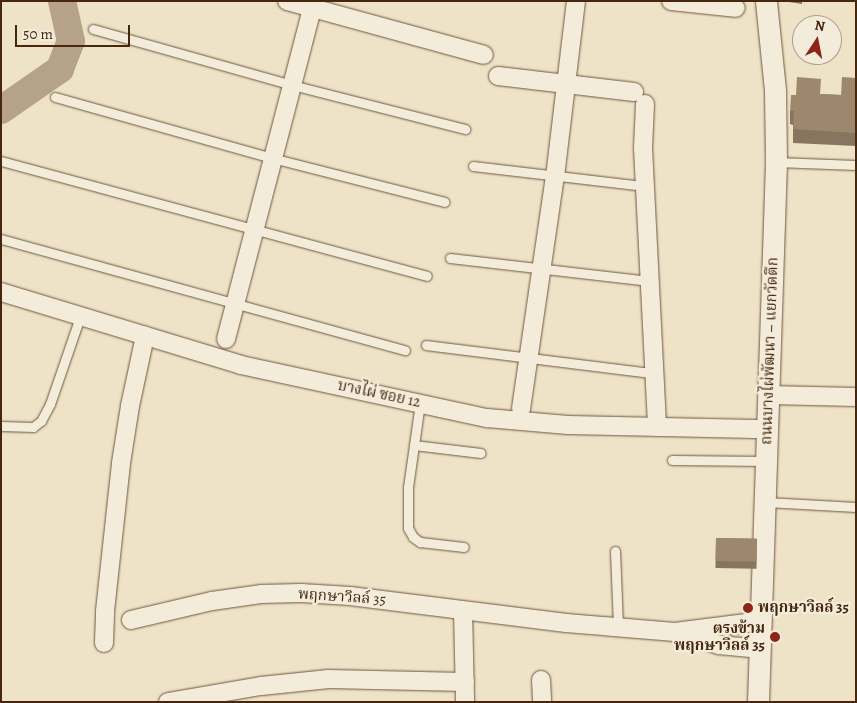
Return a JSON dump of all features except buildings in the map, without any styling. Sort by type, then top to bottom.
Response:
[{"type":"street","points":[[287,1],[313,5],[484,55]]},
{"type":"street","points":[[521,409],[568,84],[576,1]]},
{"type":"street","points":[[671,1],[736,8]]},
{"type":"street","name":"ถนนบางไผ่พัฒนา – แยกวัดตึก","points":[[758,702],[776,162],[775,90],[766,1]]},
{"type":"street","points":[[226,339],[313,5]]},
{"type":"street","points":[[498,76],[568,84],[640,98],[657,427]]},
{"type":"street","name":"บางไผ่ ซอย 12","points":[[1,292],[241,364],[487,418],[568,425],[767,429]]},
{"type":"street","points":[[104,644],[105,611],[121,463],[130,406],[146,336]]},
{"type":"street","points":[[768,395],[856,397]]},
{"type":"street","name":"พฤกษาวิลล์ 35","points":[[131,620],[212,602],[261,594],[350,596],[463,611],[675,632],[718,645],[761,649]]},
{"type":"street","points":[[463,611],[465,702]]},
{"type":"street","name":"พฤกษาวิลล์ 35","points":[[675,632],[762,621]]},
{"type":"street","points":[[168,702],[261,686],[330,679],[464,682]]},
{"type":"street","points":[[540,680],[542,702]]},
{"type":"lane","points":[[93,29],[292,85],[465,129]]},
{"type":"lane","points":[[55,98],[272,158],[444,202]]},
{"type":"lane","points":[[1,161],[426,276]]},
{"type":"lane","points":[[776,162],[856,165]]},
{"type":"lane","points":[[473,166],[634,185]]},
{"type":"lane","points":[[1,239],[405,350]]},
{"type":"lane","points":[[450,258],[641,280]]},
{"type":"lane","points":[[1,426],[33,427],[42,421],[50,404],[80,317]]},
{"type":"lane","points":[[426,345],[644,372]]},
{"type":"lane","points":[[420,403],[408,487],[408,528],[413,537],[420,542],[464,548]]},
{"type":"lane","points":[[414,445],[481,453]]},
{"type":"lane","points":[[672,460],[766,461]]},
{"type":"lane","points":[[766,502],[856,507]]},
{"type":"lane","points":[[615,551],[618,627]]},
{"type":"waterway","points":[[1,110],[60,69],[71,41],[62,1]]},
{"type":"place","name":"พฤกษาวิลล์ 35","points":[[748,608]]},
{"type":"place","name":"ตรงข้าม พฤกษาวิลล์ 35","points":[[775,637]]}]
